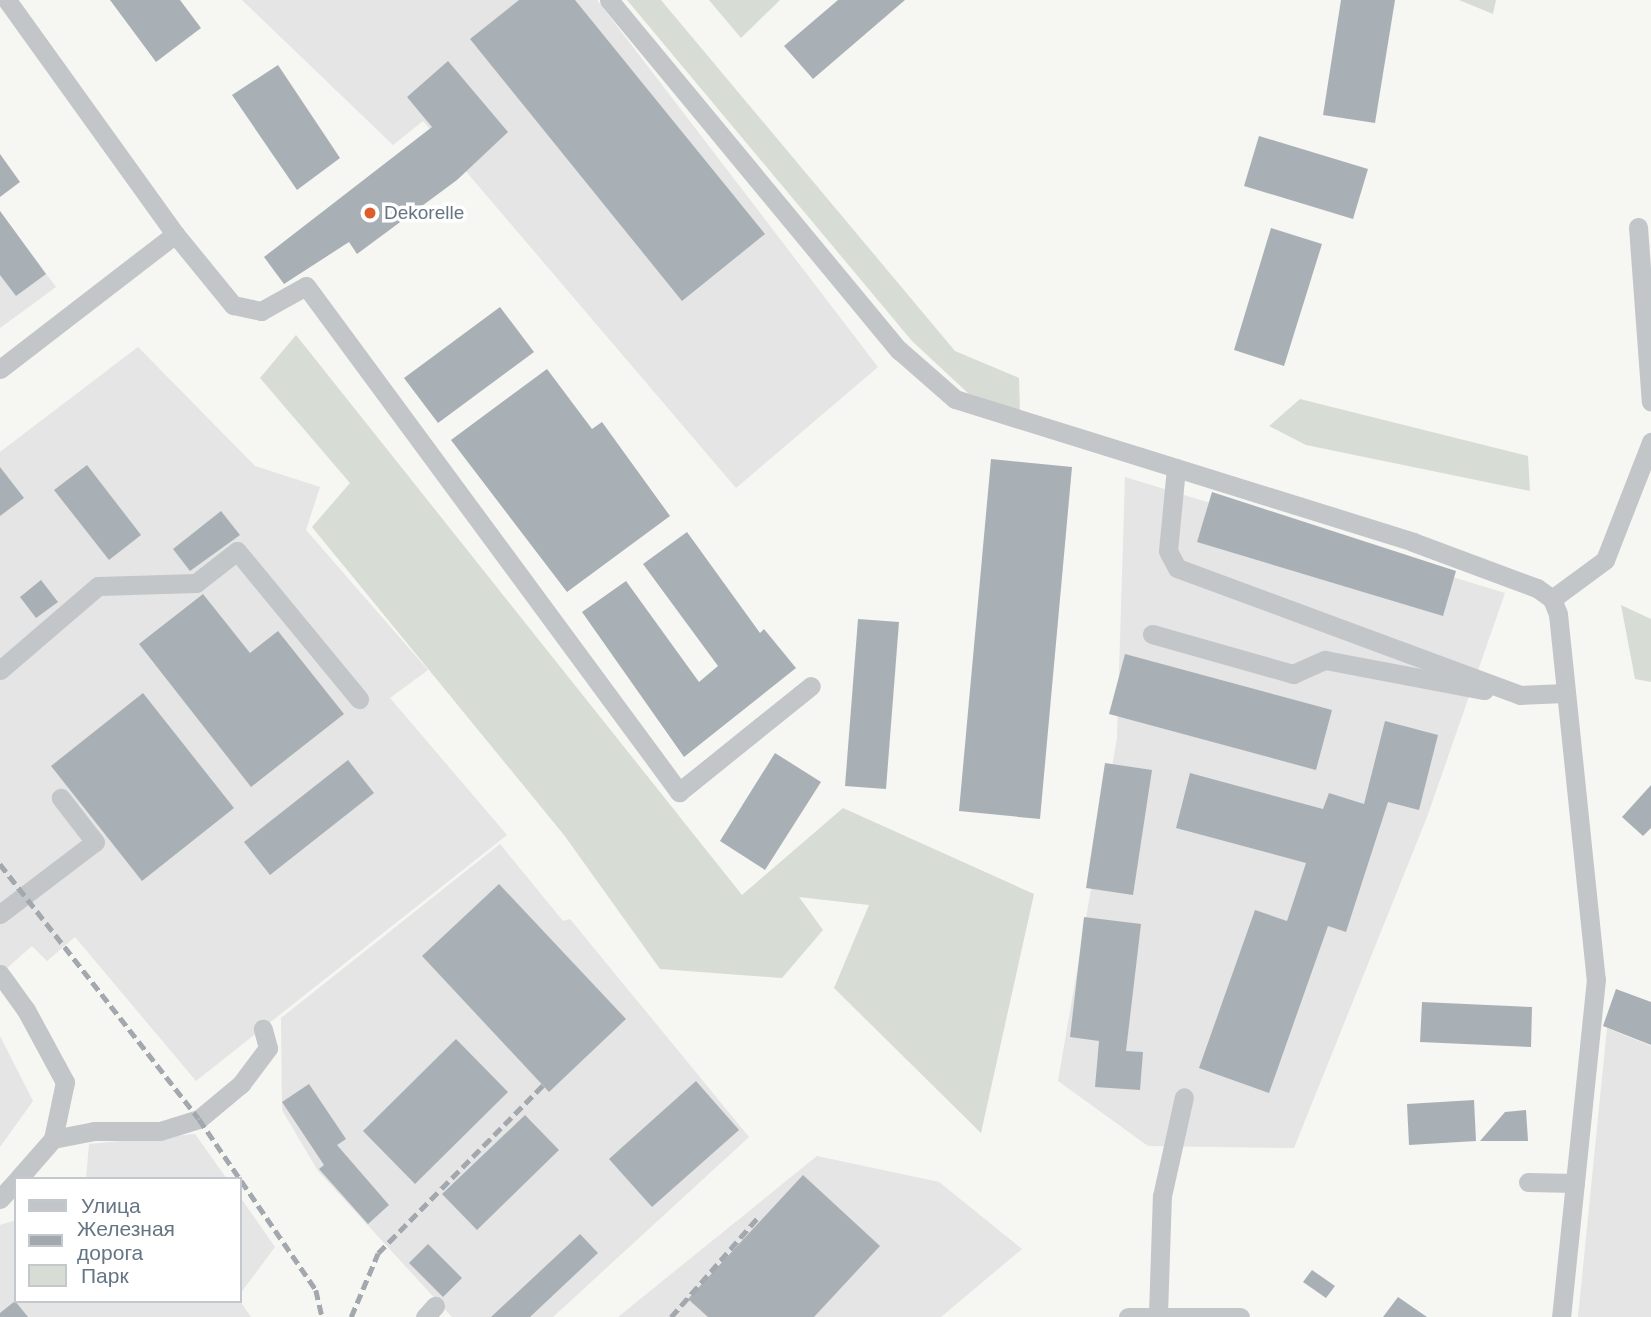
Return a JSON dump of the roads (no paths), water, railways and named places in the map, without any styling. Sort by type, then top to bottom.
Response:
[{"type":"street","points":[[7,0],[175,234],[233,305],[261,311],[306,286],[679,792],[811,687]]},
{"type":"street","points":[[609,0],[899,350],[955,399],[1413,542],[1536,588],[1552,599],[1558,614],[1597,979],[1560,1317]]},
{"type":"street","points":[[1638,227],[1651,402]]},
{"type":"street","points":[[0,369],[175,234]]},
{"type":"street","points":[[1552,599],[1605,560],[1651,442]]},
{"type":"street","points":[[1176,468],[1168,551],[1177,568],[1520,695]]},
{"type":"street","points":[[0,670],[98,586],[196,583],[237,551],[359,699]]},
{"type":"street","points":[[1152,634],[1293,674],[1325,660],[1423,682],[1520,695],[1565,693]]},
{"type":"street","points":[[0,914],[94,842],[61,798]]},
{"type":"street","points":[[0,974],[26,1010],[65,1082],[53,1139],[20,1177]]},
{"type":"street","points":[[53,1139],[94,1131],[160,1131],[199,1119],[241,1084],[268,1048],[263,1029]]},
{"type":"street","points":[[1158,1314],[1162,1196],[1184,1097]]},
{"type":"street","points":[[1528,1182],[1575,1183]]},
{"type":"street","points":[[0,1199],[14,1183]]},
{"type":"street","points":[[1128,1317],[1158,1314],[1240,1317]]},
{"type":"railway","points":[[0,864],[199,1119],[239,1177]]},
{"type":"railway","points":[[351,1317],[378,1253],[543,1085]]},
{"type":"railway","points":[[242,1182],[316,1290],[322,1317]]},
{"type":"railway","points":[[671,1317],[760,1215]]},
{"type":"place","name":"Dekorelle","points":[[370,213]]}]
